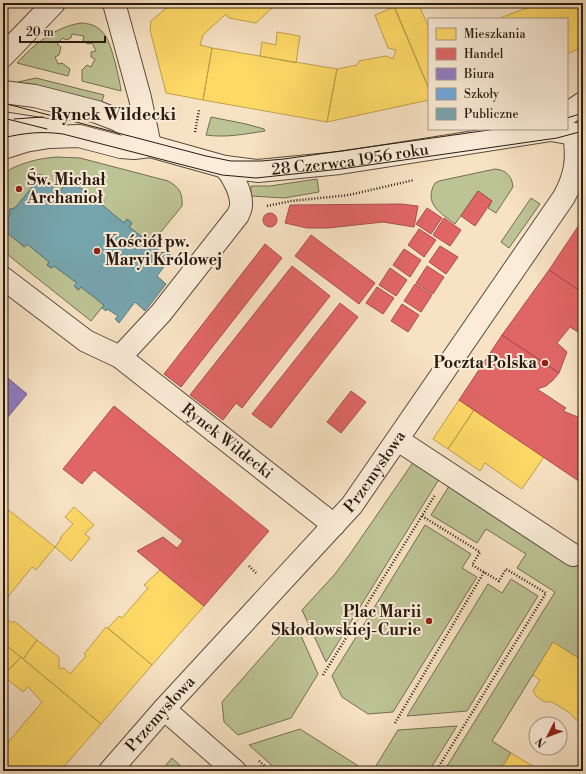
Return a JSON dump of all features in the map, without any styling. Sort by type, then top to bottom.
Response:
[{"type":"street","points":[[3,56],[54,3]]},
{"type":"street","points":[[114,3],[140,98],[150,146]]},
{"type":"street","name":"28 Czerwca 1956 roku","points":[[3,92],[35,96],[97,112],[118,120],[132,129],[150,146]]},
{"type":"street","points":[[574,127],[583,103]]},
{"type":"street","name":"28 Czerwca 1956 roku","points":[[3,123],[28,126],[79,136],[121,148],[150,146],[224,167],[258,171],[328,164],[551,130]]},
{"type":"street","name":"Przemysłowa","points":[[110,771],[164,709],[352,505],[564,197],[572,182],[576,168],[577,152],[574,127]]},
{"type":"street","name":"28 Czerwca 1956 roku","points":[[3,148],[25,141],[49,137],[79,136]]},
{"type":"street","points":[[120,357],[161,313],[238,215],[241,206],[240,199],[234,182],[224,167]]},
{"type":"street","name":"Rynek Wildecki","points":[[3,278],[86,341],[120,357],[334,526]]},
{"type":"street","points":[[398,440],[449,472],[573,555]]},
{"type":"street","points":[[164,709],[235,771]]},
{"type":"path","points":[[264,208],[291,201],[349,195],[416,179]]},
{"type":"path","points":[[323,675],[449,472]]},
{"type":"path","points":[[422,516],[480,552],[472,565],[499,581],[506,569],[546,593],[436,771]]},
{"type":"path","points":[[395,724],[484,572]]},
{"type":"green space","points":[[81,23],[96,27],[105,35],[115,62],[121,91],[82,81],[82,70],[87,65],[91,67],[95,59],[91,57],[91,52],[96,51],[92,43],[88,44],[83,41],[84,36],[72,34],[71,38],[66,40],[63,38],[57,44],[61,47],[59,55],[55,57],[58,64],[62,63],[70,69],[68,76],[17,63],[38,43],[54,32],[71,25]]},
{"type":"green space","points":[[36,78],[104,95],[101,104],[18,82]]},
{"type":"green space","points":[[211,117],[246,124],[264,129],[265,131],[228,136],[206,135]]},
{"type":"green space","points":[[56,157],[80,158],[168,181],[180,191],[182,206],[151,244],[129,227],[132,223],[127,219],[124,223],[102,205],[104,202],[100,198],[97,201],[74,183],[77,179],[72,176],[59,192],[43,179],[42,175],[38,175],[38,180],[15,208],[10,209],[10,215],[3,224],[3,173],[28,162]]},
{"type":"green space","points":[[495,169],[508,174],[513,187],[496,213],[488,208],[492,201],[478,191],[455,224],[439,212],[432,202],[432,190],[435,183]]},
{"type":"green space","points":[[317,179],[319,192],[284,198],[251,196],[251,186],[270,186]]},
{"type":"green space","points":[[531,198],[540,204],[509,248],[501,242]]},
{"type":"green space","points":[[8,233],[24,247],[27,244],[49,262],[47,265],[51,268],[54,266],[77,283],[74,286],[78,290],[81,287],[104,305],[91,321],[3,251],[3,239]]},
{"type":"green space","points":[[414,461],[441,476],[326,662],[302,610],[335,574]]},
{"type":"green space","points":[[451,483],[583,569],[583,654],[580,659],[553,642],[492,741],[511,753],[500,771],[444,771],[555,592],[517,568],[526,554],[486,529],[477,543],[431,515]]},
{"type":"green space","points":[[425,525],[471,554],[462,568],[477,577],[393,712],[368,714],[342,697],[332,676]]},
{"type":"green space","points":[[511,579],[538,596],[467,711],[407,716],[488,584],[502,593]]},
{"type":"green space","points":[[294,620],[318,674],[291,718],[238,735],[224,722],[222,702]]},
{"type":"green space","points":[[457,726],[429,771],[375,771],[374,769],[398,730]]},
{"type":"green space","points":[[300,729],[360,767],[361,771],[278,771],[249,745]]},
{"type":"green space","points":[[172,758],[186,771],[161,771]]},
{"type":"building: Mieszkania","points":[[172,3],[277,3],[256,23],[229,18],[226,14],[203,35],[200,45],[212,48],[203,100],[166,93],[150,30],[151,21]]},
{"type":"building: Mieszkania","points":[[393,3],[418,3],[428,26],[428,87]]},
{"type":"building: Mieszkania","points":[[540,3],[583,3],[583,47],[568,54],[568,18],[500,18]]},
{"type":"building: Mieszkania","points":[[394,7],[428,87],[428,100],[327,122],[337,69],[357,65],[359,61],[386,56],[393,59],[396,50],[388,48],[375,15]]},
{"type":"building: Mieszkania","points":[[277,32],[300,36],[296,63],[260,56],[262,42],[276,45]]},
{"type":"building: Mieszkania","points":[[212,48],[337,69],[327,122],[203,100]]},
{"type":"building: Mieszkania","points":[[459,400],[474,410],[448,449],[433,439]]},
{"type":"building: Mieszkania","points":[[474,410],[544,457],[522,489],[485,463],[480,471],[448,449]]},
{"type":"building: Mieszkania","points":[[74,507],[94,525],[85,534],[90,538],[71,561],[55,547],[61,539],[60,538],[73,524],[65,517]]},
{"type":"building: Mieszkania","points":[[6,508],[55,547],[36,570],[32,567],[7,598],[4,596],[3,598],[3,512]]},
{"type":"building: Mieszkania","points":[[160,570],[204,606],[152,665],[108,628],[119,616],[122,618],[148,588],[144,585]]},
{"type":"building: Mieszkania","points":[[3,616],[12,623],[14,621],[37,640],[23,659],[3,643]]},
{"type":"building: Mieszkania","points":[[106,627],[152,665],[101,724],[23,659],[37,640],[59,657],[59,667],[61,669],[64,668],[70,674],[86,656],[84,654]]},
{"type":"building: Mieszkania","points":[[553,642],[580,659],[583,654],[583,724],[575,719],[570,713],[552,702],[545,702],[537,697],[533,691],[540,680],[533,675]]},
{"type":"building: Mieszkania","points":[[3,643],[21,657],[3,676]]},
{"type":"building: Mieszkania","points":[[21,657],[101,724],[60,771],[3,771],[3,748],[42,702],[28,687],[23,692],[3,676]]},
{"type":"building: Mieszkania","points":[[511,753],[541,771],[500,771]]},
{"type":"building: Handel","points":[[478,191],[492,201],[475,226],[461,216]]},
{"type":"building: Handel","points":[[401,204],[418,206],[414,227],[383,222],[328,228],[307,228],[285,223],[290,205]]},
{"type":"building: Handel","points":[[427,208],[442,218],[431,234],[416,224]]},
{"type":"building: Handel","points":[[270,213],[275,215],[277,220],[275,225],[270,227],[265,225],[263,220],[265,215]]},
{"type":"building: Handel","points":[[444,218],[461,230],[450,246],[433,235]]},
{"type":"building: Handel","points":[[583,219],[583,293],[549,270]]},
{"type":"building: Handel","points":[[419,229],[436,240],[424,257],[408,245]]},
{"type":"building: Handel","points":[[311,235],[375,283],[359,304],[295,256]]},
{"type":"building: Handel","points":[[265,244],[282,258],[181,387],[164,374]]},
{"type":"building: Handel","points":[[440,246],[458,257],[446,274],[429,262]]},
{"type":"building: Handel","points":[[404,249],[421,260],[410,277],[393,265]]},
{"type":"building: Handel","points":[[292,266],[330,296],[242,408],[236,403],[223,420],[190,395]]},
{"type":"building: Handel","points":[[427,266],[444,277],[433,294],[416,283]]},
{"type":"building: Handel","points":[[390,268],[407,280],[396,296],[379,285]]},
{"type":"building: Handel","points":[[549,270],[583,293],[583,335],[570,327],[557,343],[567,352],[559,373],[502,335]]},
{"type":"building: Handel","points":[[415,284],[432,295],[421,312],[404,301]]},
{"type":"building: Handel","points":[[377,287],[394,298],[383,314],[366,303]]},
{"type":"building: Handel","points":[[340,303],[358,317],[271,428],[252,414]]},
{"type":"building: Handel","points":[[402,304],[419,315],[408,332],[391,321]]},
{"type":"building: Handel","points":[[502,335],[559,373],[546,386],[537,389],[566,408],[563,411],[583,419],[583,484],[459,400]]},
{"type":"building: Handel","points":[[351,391],[366,402],[341,433],[327,422]]},
{"type":"building: Handel","points":[[114,406],[269,531],[204,606],[137,551],[163,537],[177,548],[183,541],[94,470],[82,484],[63,469]]},
{"type":"building: Biura","points":[[3,374],[27,394],[3,423]]},
{"type":"building: Szkoły","points":[[3,318],[8,323],[3,328]]},
{"type":"building: Publiczne","name":"Kościół pw. Maryi Królowej","points":[[37,175],[42,175],[43,179],[59,192],[72,176],[77,180],[74,183],[97,201],[100,198],[105,202],[102,205],[124,223],[127,219],[132,223],[129,227],[151,244],[154,241],[158,245],[156,248],[166,256],[168,253],[172,256],[157,276],[166,284],[145,311],[135,302],[119,323],[115,319],[118,316],[107,309],[106,311],[102,308],[104,305],[81,287],[79,290],[74,286],[77,283],[54,266],[52,268],[47,265],[49,262],[27,244],[25,247],[3,230],[3,224],[10,215],[10,209],[15,208],[38,180]]},
{"type":"tram line","points":[[3,103],[206,156],[231,161],[284,159],[489,130]]},
{"type":"tram line","points":[[568,118],[583,113]]},
{"type":"tram line","points":[[14,119],[43,117]]},
{"type":"tram line","points":[[3,118],[47,129]]},
{"type":"tram line","points":[[3,138],[33,133],[63,134],[222,175],[256,178],[341,169],[557,138],[583,131]]},
{"type":"place","name":"Św. Michał Archanioł","points":[[19,189]]},
{"type":"place","name":"Kościół pw. Maryi Królowej","points":[[97,251]]},
{"type":"place","name":"Poczta Polska","points":[[545,363]]},
{"type":"place","name":"Plac Marii Skłodowskiej-Curie","points":[[429,621]]},
{"type":"district","name":"Rynek Wildecki","points":[[113,115]]}]
